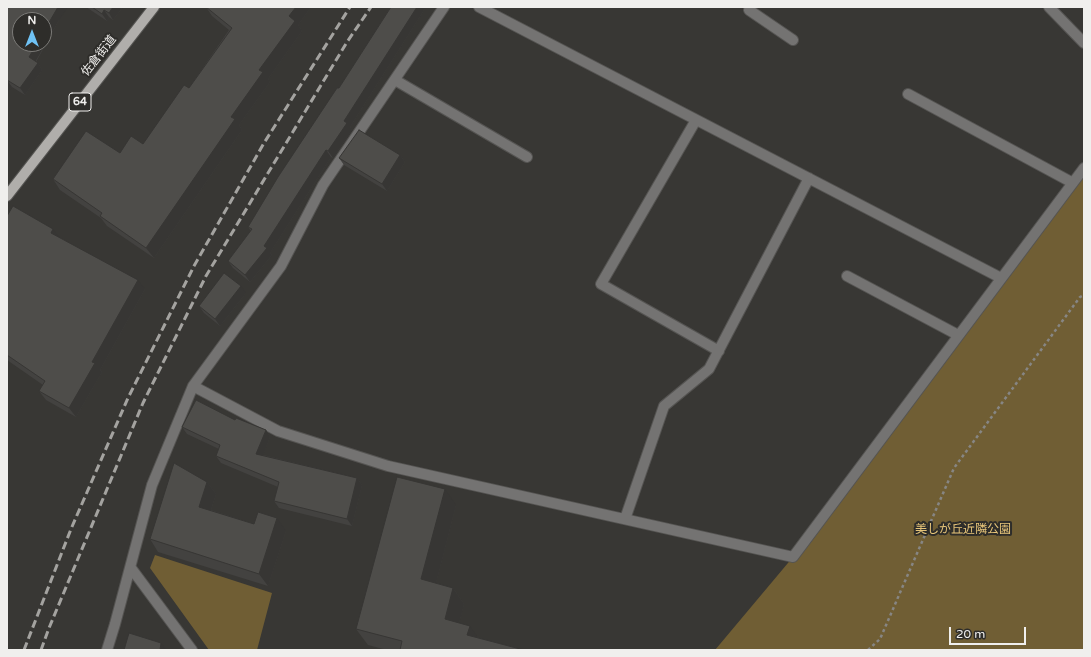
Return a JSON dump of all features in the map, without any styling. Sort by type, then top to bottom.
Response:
[{"type":"main road","name":"佐倉街道","points":[[7,196],[154,7]]},
{"type":"street","points":[[107,650],[152,485],[192,386],[281,266],[323,185],[444,7]]},
{"type":"street","points":[[479,7],[1001,278]]},
{"type":"street","points":[[1049,7],[1084,43]]},
{"type":"street","points":[[748,8],[793,40]]},
{"type":"street","points":[[395,80],[527,157]]},
{"type":"street","points":[[908,94],[1073,183]]},
{"type":"street","points":[[696,120],[601,284],[719,351]]},
{"type":"street","points":[[192,386],[278,431],[388,466],[793,557],[1084,168]]},
{"type":"street","points":[[625,519],[664,406],[709,369],[809,178]]},
{"type":"street","points":[[847,276],[958,335]]},
{"type":"street","points":[[130,568],[192,650]]},
{"type":"path","points":[[868,650],[880,638],[954,468],[1080,297],[1084,295]]},
{"type":"green space","name":"美しが丘近隣公園","points":[[1084,168],[1084,650],[715,650],[793,557]]},
{"type":"green space","points":[[155,555],[272,593],[257,650],[209,650],[150,568]]},
{"type":"building","points":[[7,7],[58,7],[52,17],[52,12],[12,12],[12,52],[32,52],[29,57],[38,63],[20,88],[7,80]]},
{"type":"building","points":[[92,7],[113,7],[109,13],[104,10],[102,14]]},
{"type":"building","points":[[206,7],[296,7],[289,16],[295,21],[259,70],[263,72],[231,117],[235,119],[146,248],[100,216],[102,213],[53,179],[86,131],[120,153],[131,136],[143,144],[184,85],[189,88],[232,28]]},
{"type":"building","points":[[391,7],[417,7],[344,121],[347,123],[328,151],[326,150],[264,246],[267,248],[245,275],[228,261],[252,229],[248,227],[278,177],[337,88],[339,88]]},
{"type":"building","points":[[359,130],[400,155],[382,184],[339,158]]},
{"type":"building","points":[[13,206],[53,229],[51,233],[138,280],[92,362],[95,363],[69,408],[39,391],[45,381],[7,355],[7,216]]},
{"type":"building","points":[[224,273],[241,286],[215,319],[199,306]]},
{"type":"building","points":[[196,400],[235,420],[236,418],[266,430],[256,454],[357,478],[347,519],[274,501],[279,482],[216,456],[220,445],[182,427]]},
{"type":"building","points":[[174,463],[207,482],[199,507],[254,524],[258,512],[277,518],[259,574],[150,539]]},
{"type":"building","points":[[397,477],[445,489],[421,579],[453,588],[445,619],[470,626],[467,635],[524,650],[400,650],[402,641],[356,629]]},
{"type":"building","points":[[129,633],[161,643],[160,650],[124,650]]},
{"type":"railway","points":[[24,650],[71,529],[128,398],[194,266],[264,143],[350,7]]},
{"type":"railway","points":[[41,650],[143,403],[206,276],[347,42],[371,7]]}]
